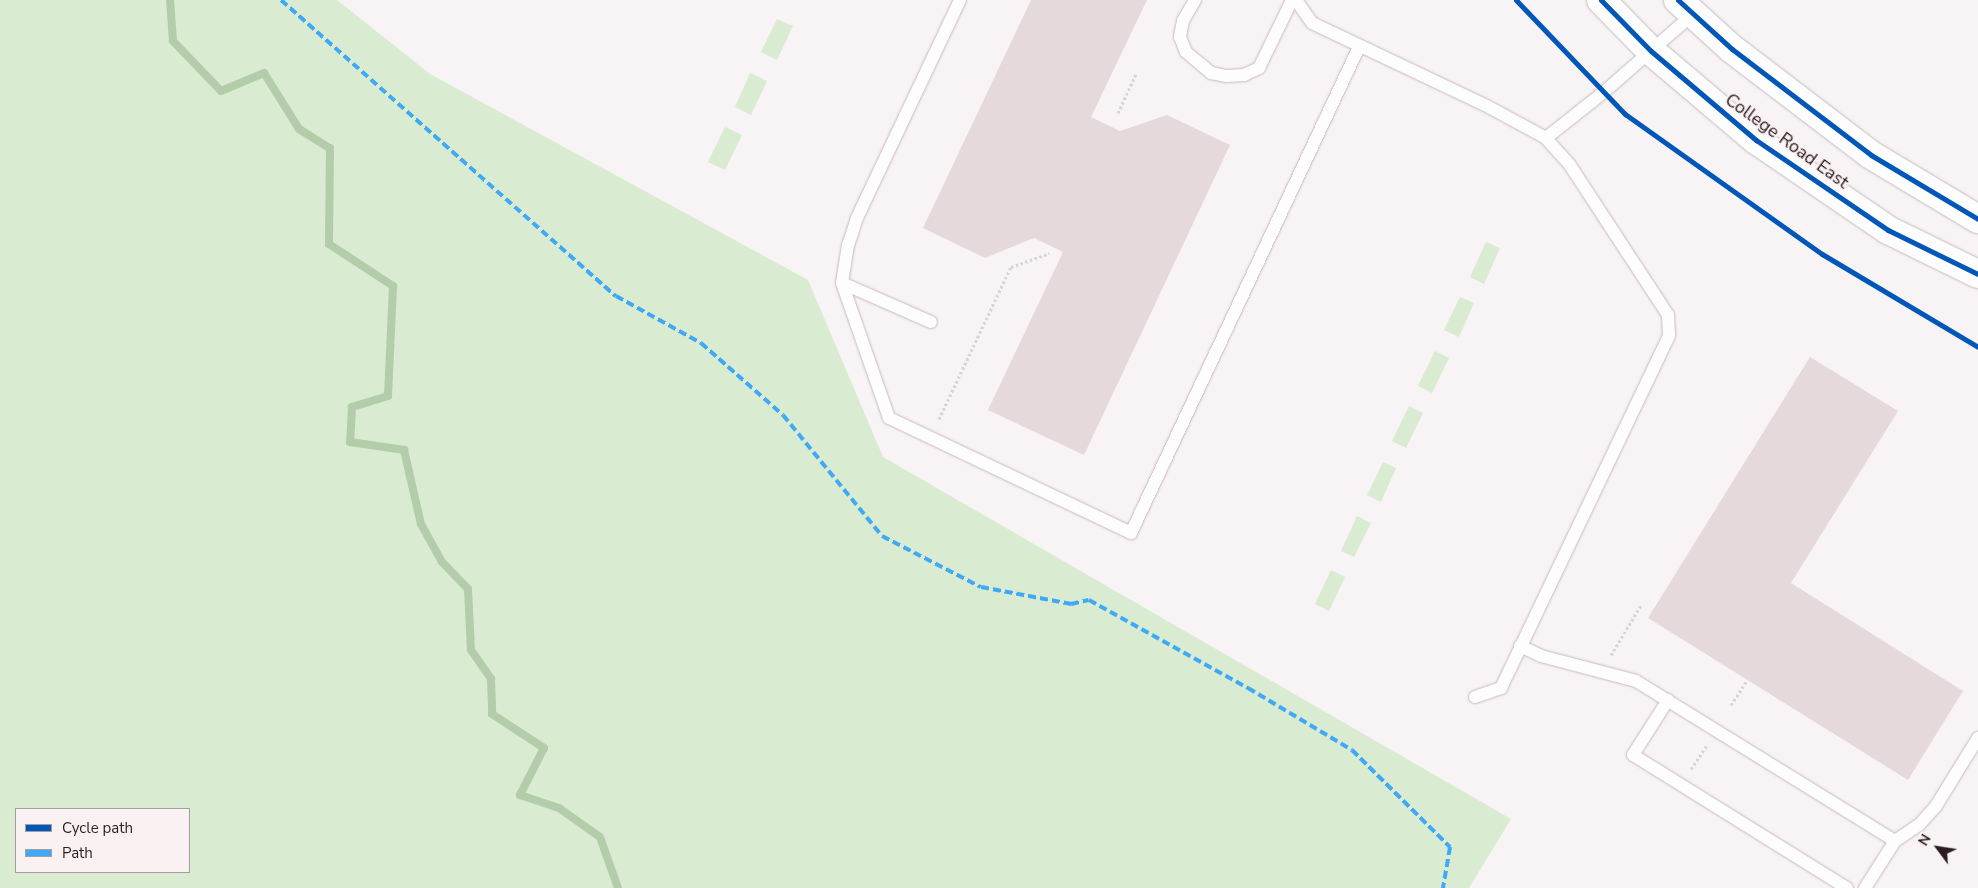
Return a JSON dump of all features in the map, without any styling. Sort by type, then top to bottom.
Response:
[{"type":"street","name":"College Road East","points":[[1600,0],[1651,51],[1756,140],[1888,230],[1978,274]]},
{"type":"street","points":[[1686,7],[1732,48],[1871,155],[1978,218]]},
{"type":"lane","points":[[960,0],[857,218],[848,245],[842,283],[889,418],[1131,533],[1359,47]]},
{"type":"lane","points":[[1195,0],[1183,21],[1180,37],[1186,52],[1211,73],[1227,76],[1244,75],[1259,68],[1294,0],[1312,23],[1359,47],[1485,105],[1546,138],[1570,165],[1668,315],[1669,335],[1500,688],[1475,697]]},
{"type":"lane","points":[[1546,138],[1651,51],[1686,7]]},
{"type":"lane","points":[[842,283],[931,322]]},
{"type":"lane","points":[[1520,646],[1541,656],[1636,681],[1895,841]]},
{"type":"lane","points":[[1668,700],[1633,755],[1847,888]]},
{"type":"lane","points":[[1865,888],[1895,841],[1919,825],[1936,806],[1978,738]]},
{"type":"path","points":[[1118,112],[1136,74]]},
{"type":"path","points":[[939,419],[1011,267],[1050,254]]},
{"type":"path","points":[[1610,655],[1641,605]]},
{"type":"path","points":[[1731,705],[1747,680]]},
{"type":"path","points":[[1681,785],[1707,744]]},
{"type":"green space","points":[[0,0],[337,0],[430,74],[808,280],[883,457],[1511,819],[1469,888],[0,888]]},
{"type":"green space","points":[[777,19],[793,26],[777,60],[761,52]]},
{"type":"green space","points":[[750,73],[767,81],[751,115],[735,107]]},
{"type":"green space","points":[[725,127],[742,135],[725,170],[708,162]]},
{"type":"green space","points":[[1486,242],[1500,248],[1484,284],[1470,277]]},
{"type":"green space","points":[[1460,297],[1474,303],[1459,337],[1444,330]]},
{"type":"green space","points":[[1435,351],[1449,358],[1432,393],[1418,386]]},
{"type":"green space","points":[[1409,406],[1423,413],[1406,448],[1392,441]]},
{"type":"green space","points":[[1383,462],[1396,468],[1381,502],[1367,495]]},
{"type":"green space","points":[[1357,516],[1371,523],[1354,557],[1341,551]]},
{"type":"green space","points":[[1331,570],[1345,577],[1329,611],[1315,604]]},
{"type":"building","points":[[1031,0],[1147,0],[1091,117],[1120,131],[1167,115],[1230,145],[1084,455],[988,410],[1063,252],[1034,238],[985,258],[923,228]]},
{"type":"building","points":[[1810,357],[1898,411],[1791,583],[1963,691],[1908,780],[1648,618]]},
{"type":"waterway","points":[[170,0],[173,41],[221,91],[264,73],[299,129],[330,148],[329,244],[393,286],[388,396],[352,407],[350,442],[404,450],[421,524],[442,562],[468,589],[471,650],[491,679],[492,714],[544,748],[520,795],[559,808],[600,837],[618,888]]},
{"type":"marked path","points":[[281,0],[616,296],[701,343],[783,415],[882,536],[981,587],[1071,604],[1089,600],[1248,688],[1352,750],[1450,847],[1443,888]]},
{"type":"cycle path","points":[[1516,0],[1625,114],[1822,254],[1978,347]]},
{"type":"cycle path","points":[[1601,0],[1651,51],[1756,140],[1888,230],[1978,274]]},
{"type":"cycle path","points":[[1678,0],[1732,49],[1871,155],[1978,219]]}]
